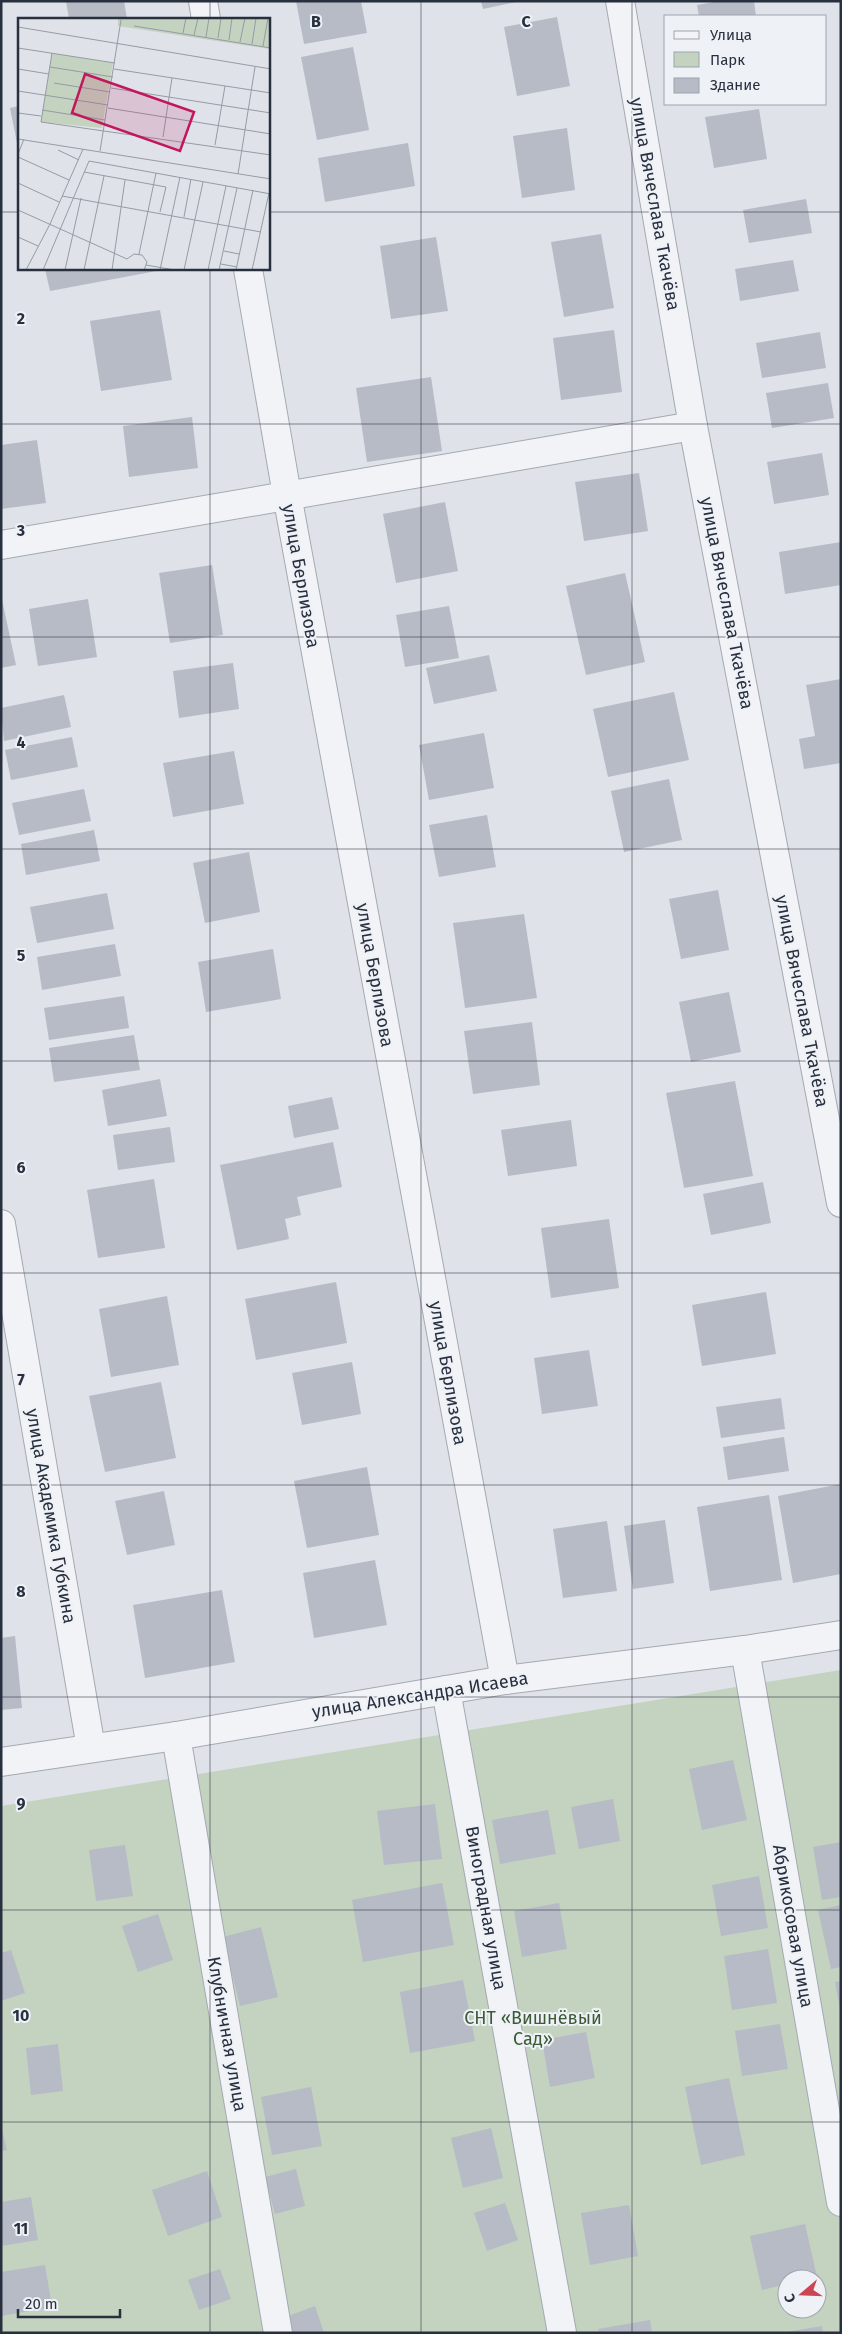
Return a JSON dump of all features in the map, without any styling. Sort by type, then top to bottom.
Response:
[{"type":"street","points":[[203,1],[206,18]]},
{"type":"street","name":"улица Вячеслава Ткачёва","points":[[620,1],[693,426],[841,1204]]},
{"type":"street","name":"улица Берлизова","points":[[248,270],[286,495],[505,1680]]},
{"type":"street","points":[[1,545],[693,426]]},
{"type":"street","name":"улица Академика Губкина","points":[[1,1224],[91,1748]]},
{"type":"street","name":"улица Александра Исаева","points":[[1,1762],[176,1736],[505,1680],[745,1650],[841,1635]]},
{"type":"street","name":"Абрикосовая улица","points":[[745,1650],[841,2202]]},
{"type":"street","name":"Виноградная улица","points":[[446,1690],[562,2333]]},
{"type":"street","name":"Клубничная улица","points":[[176,1736],[278,2333]]},
{"type":"green space","name":"СНТ «Вишнёвый Cад»","points":[[841,1670],[841,2333],[1,2333],[1,1806]]},
{"type":"building","points":[[66,1],[124,1],[127,18],[69,18]]},
{"type":"building","points":[[296,1],[361,1],[367,33],[304,44]]},
{"type":"building","points":[[481,1],[516,1],[516,2],[483,9]]},
{"type":"building","points":[[720,1],[754,1],[756,15],[699,15],[697,5]]},
{"type":"building","points":[[557,17],[570,86],[517,96],[504,27]]},
{"type":"building","points":[[353,47],[369,130],[317,140],[301,57]]},
{"type":"building","points":[[18,106],[18,148],[10,108]]},
{"type":"building","points":[[759,109],[767,159],[714,168],[705,117]]},
{"type":"building","points":[[567,128],[575,190],[522,198],[513,136]]},
{"type":"building","points":[[408,143],[415,186],[325,202],[318,158]]},
{"type":"building","points":[[806,199],[812,233],[749,243],[743,210]]},
{"type":"building","points":[[601,234],[614,308],[564,317],[551,242]]},
{"type":"building","points":[[436,237],[448,311],[391,319],[380,246]]},
{"type":"building","points":[[793,260],[799,291],[740,301],[735,269]]},
{"type":"building","points":[[45,270],[162,270],[50,291]]},
{"type":"building","points":[[160,310],[172,380],[101,391],[90,321]]},
{"type":"building","points":[[614,330],[622,392],[561,400],[553,338]]},
{"type":"building","points":[[820,332],[826,368],[762,378],[756,343]]},
{"type":"building","points":[[431,377],[442,451],[367,462],[356,388]]},
{"type":"building","points":[[828,383],[834,418],[772,428],[766,393]]},
{"type":"building","points":[[192,417],[198,468],[129,477],[123,426]]},
{"type":"building","points":[[37,440],[46,503],[1,509],[1,445]]},
{"type":"building","points":[[822,453],[829,495],[774,504],[767,462]]},
{"type":"building","points":[[639,473],[648,531],[584,541],[575,482]]},
{"type":"building","points":[[445,502],[458,571],[396,583],[383,514]]},
{"type":"building","points":[[841,542],[841,585],[785,594],[779,552]]},
{"type":"building","points":[[212,565],[223,635],[170,643],[159,573]]},
{"type":"building","points":[[625,573],[645,662],[586,675],[566,586]]},
{"type":"building","points":[[1,595],[16,665],[1,668]]},
{"type":"building","points":[[88,599],[97,657],[38,666],[29,609]]},
{"type":"building","points":[[449,606],[459,658],[405,667],[396,615]]},
{"type":"building","points":[[489,655],[497,691],[434,704],[426,668]]},
{"type":"building","points":[[233,663],[239,709],[179,718],[173,671]]},
{"type":"building","points":[[841,679],[841,763],[804,769],[799,739],[815,736],[806,685]]},
{"type":"building","points":[[674,692],[689,760],[608,777],[593,709]]},
{"type":"building","points":[[64,695],[71,727],[4,741],[1,708]]},
{"type":"building","points":[[484,733],[494,788],[429,800],[419,745]]},
{"type":"building","points":[[72,737],[78,767],[11,780],[5,750]]},
{"type":"building","points":[[234,751],[244,804],[173,817],[163,763]]},
{"type":"building","points":[[669,779],[682,840],[624,852],[611,791]]},
{"type":"building","points":[[84,789],[91,821],[19,835],[12,803]]},
{"type":"building","points":[[487,815],[496,867],[439,877],[429,825]]},
{"type":"building","points":[[94,830],[100,861],[26,875],[21,844]]},
{"type":"building","points":[[249,852],[260,912],[205,923],[193,863]]},
{"type":"building","points":[[718,890],[729,950],[681,959],[669,899]]},
{"type":"building","points":[[107,893],[114,929],[37,943],[30,907]]},
{"type":"building","points":[[524,914],[537,998],[465,1008],[453,923]]},
{"type":"building","points":[[115,944],[121,976],[42,990],[37,957]]},
{"type":"building","points":[[273,949],[281,999],[206,1012],[198,962]]},
{"type":"building","points":[[729,992],[741,1052],[691,1062],[679,1002]]},
{"type":"building","points":[[124,996],[129,1028],[49,1040],[44,1008]]},
{"type":"building","points":[[532,1022],[540,1085],[473,1094],[464,1031]]},
{"type":"building","points":[[134,1035],[140,1070],[54,1082],[49,1048]]},
{"type":"building","points":[[160,1079],[167,1116],[108,1126],[102,1090]]},
{"type":"building","points":[[735,1081],[753,1176],[684,1188],[666,1093]]},
{"type":"building","points":[[332,1097],[339,1129],[294,1138],[288,1106]]},
{"type":"building","points":[[571,1120],[577,1166],[508,1176],[501,1130]]},
{"type":"building","points":[[170,1127],[175,1162],[118,1170],[113,1135]]},
{"type":"building","points":[[333,1142],[342,1187],[297,1197],[301,1215],[285,1219],[289,1239],[237,1250],[220,1165]]},
{"type":"building","points":[[154,1179],[165,1248],[98,1258],[87,1190]]},
{"type":"building","points":[[763,1182],[771,1223],[711,1235],[703,1194]]},
{"type":"building","points":[[609,1219],[619,1288],[551,1298],[541,1228]]},
{"type":"building","points":[[336,1282],[347,1343],[256,1360],[245,1299]]},
{"type":"building","points":[[766,1292],[776,1354],[702,1366],[692,1305]]},
{"type":"building","points":[[167,1296],[179,1365],[111,1377],[99,1309]]},
{"type":"building","points":[[589,1350],[598,1406],[542,1414],[534,1358]]},
{"type":"building","points":[[352,1362],[361,1414],[302,1425],[292,1373]]},
{"type":"building","points":[[161,1382],[176,1458],[105,1472],[89,1396]]},
{"type":"building","points":[[781,1398],[785,1429],[721,1438],[716,1407]]},
{"type":"building","points":[[784,1437],[789,1471],[728,1480],[723,1447]]},
{"type":"building","points":[[367,1467],[379,1535],[307,1548],[294,1481]]},
{"type":"building","points":[[841,1484],[841,1574],[793,1583],[778,1496]]},
{"type":"building","points":[[164,1491],[175,1545],[127,1555],[115,1501]]},
{"type":"building","points":[[769,1495],[782,1580],[710,1591],[697,1507]]},
{"type":"building","points":[[665,1520],[674,1583],[633,1589],[624,1526]]},
{"type":"building","points":[[607,1521],[617,1591],[563,1598],[553,1529]]},
{"type":"building","points":[[375,1560],[387,1625],[314,1638],[303,1573]]},
{"type":"building","points":[[222,1590],[235,1662],[145,1678],[133,1605]]},
{"type":"building","points":[[15,1636],[22,1708],[1,1710],[1,1638]]},
{"type":"building","points":[[733,1760],[747,1820],[702,1830],[689,1769]]},
{"type":"building","points":[[613,1799],[620,1841],[579,1849],[571,1807]]},
{"type":"building","points":[[435,1804],[442,1859],[384,1865],[377,1811]]},
{"type":"building","points":[[548,1810],[556,1854],[500,1864],[492,1820]]},
{"type":"building","points":[[841,1842],[841,1897],[822,1900],[813,1847]]},
{"type":"building","points":[[125,1845],[133,1896],[96,1901],[89,1850]]},
{"type":"building","points":[[759,1876],[768,1928],[721,1936],[712,1885]]},
{"type":"building","points":[[442,1883],[454,1945],[363,1962],[352,1900]]},
{"type":"building","points":[[559,1903],[567,1949],[522,1957],[514,1911]]},
{"type":"building","points":[[841,1905],[841,1967],[831,1969],[818,1910]]},
{"type":"building","points":[[158,1914],[173,1960],[138,1972],[122,1926]]},
{"type":"building","points":[[261,1927],[278,1997],[240,2006],[223,1937]]},
{"type":"building","points":[[768,1949],[777,2003],[732,2010],[724,1956]]},
{"type":"building","points":[[11,1950],[25,1993],[1,2001],[1,1953]]},
{"type":"building","points":[[463,1980],[475,2041],[410,2053],[400,1992]]},
{"type":"building","points":[[841,1981],[841,2009],[840,2009],[835,1982]]},
{"type":"building","points":[[780,2024],[788,2069],[742,2076],[735,2031]]},
{"type":"building","points":[[586,2032],[595,2078],[550,2087],[542,2040]]},
{"type":"building","points":[[58,2044],[63,2091],[31,2095],[26,2048]]},
{"type":"building","points":[[729,2078],[745,2155],[701,2165],[685,2087]]},
{"type":"building","points":[[311,2087],[322,2146],[272,2155],[261,2097]]},
{"type":"building","points":[[1,2126],[7,2150],[1,2151]]},
{"type":"building","points":[[491,2128],[503,2178],[463,2188],[451,2138]]},
{"type":"building","points":[[296,2169],[305,2206],[275,2214],[265,2177]]},
{"type":"building","points":[[207,2171],[222,2217],[168,2236],[152,2190]]},
{"type":"building","points":[[31,2197],[38,2240],[1,2246],[1,2202]]},
{"type":"building","points":[[505,2203],[518,2240],[487,2251],[474,2213]]},
{"type":"building","points":[[629,2205],[638,2256],[590,2265],[581,2213]]},
{"type":"building","points":[[805,2224],[815,2269],[777,2269],[777,2286],[762,2290],[750,2236]]},
{"type":"building","points":[[45,2265],[52,2307],[1,2316],[1,2272]]},
{"type":"building","points":[[220,2269],[231,2299],[199,2310],[188,2280]]},
{"type":"building","points":[[315,2306],[324,2333],[288,2333],[283,2318]]},
{"type":"building","points":[[650,2320],[652,2333],[599,2333],[598,2329]]},
{"type":"building","points":[[822,2326],[823,2333],[787,2333],[787,2332]]}]
